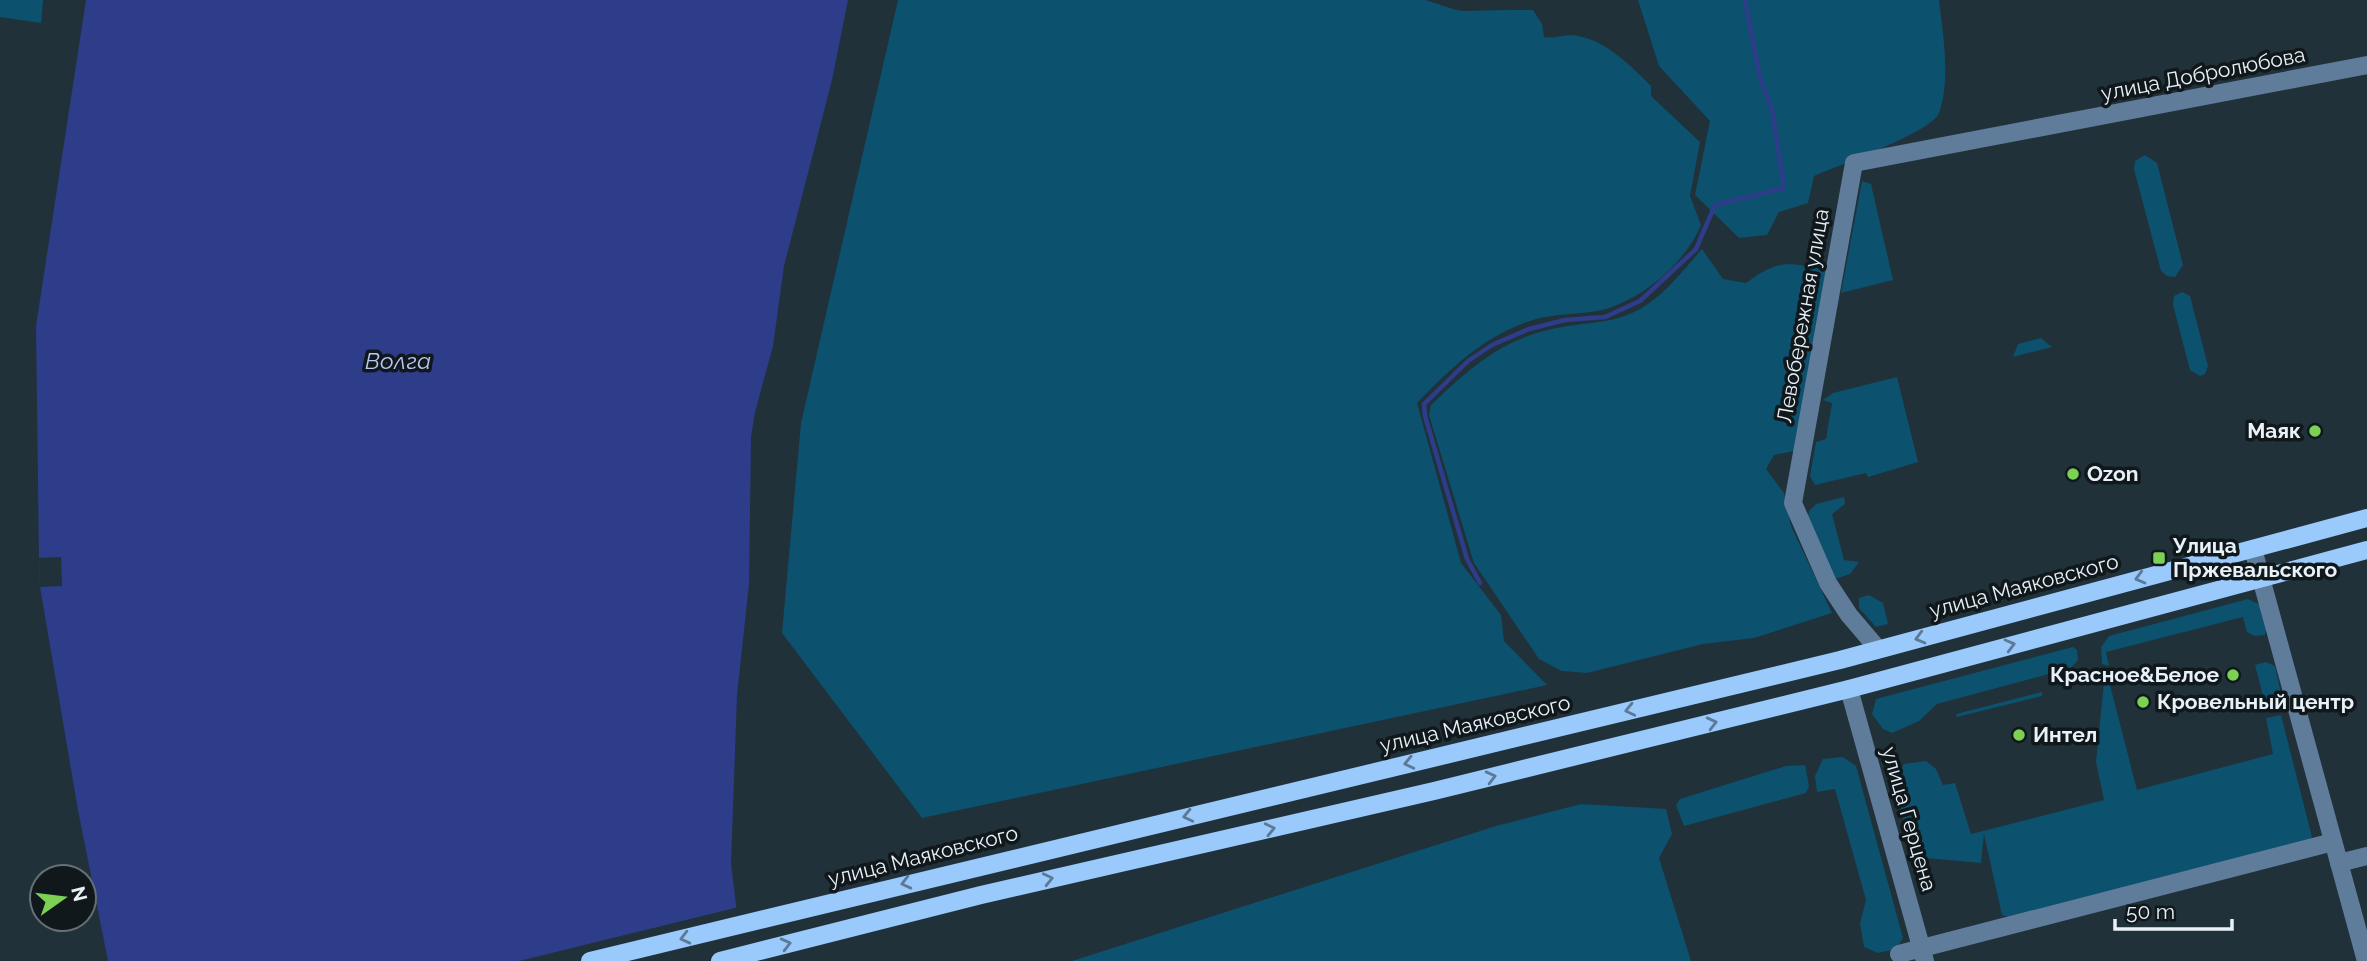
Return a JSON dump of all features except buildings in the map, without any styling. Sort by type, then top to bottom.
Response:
[{"type":"main road","name":"улица Маяковского","points":[[590,961],[1878,649],[2367,518]]},
{"type":"main road","points":[[720,961],[981,895],[1434,792],[1849,688],[2367,550]]},
{"type":"street","name":"улица Добролюбова","points":[[2049,127],[2367,65]]},
{"type":"street","name":"Левобережная улица","points":[[1878,649],[1849,615],[1828,583],[1793,503],[1854,163],[2049,127]]},
{"type":"street","points":[[2253,549],[2366,961]]},
{"type":"street","name":"улица Герцена","points":[[1849,688],[1924,955]]},
{"type":"street","points":[[1899,954],[1924,955],[2333,842]]},
{"type":"street","points":[[2339,863],[2367,856]]},
{"type":"shaded area","points":[[0,0],[43,0],[41,23],[0,17]]},
{"type":"shaded area","points":[[898,0],[1425,0],[1463,11],[1533,10],[1542,24],[1544,37],[1571,35],[1605,46],[1651,86],[1651,96],[1700,142],[1690,196],[1701,225],[1684,253],[1647,289],[1617,305],[1594,312],[1541,318],[1499,334],[1456,365],[1417,403],[1461,563],[1501,615],[1504,641],[1547,685],[922,818],[782,633],[801,423]]},
{"type":"shaded area","points":[[1638,0],[1939,0],[1945,86],[1939,113],[1933,121],[1902,139],[1814,176],[1808,203],[1779,212],[1767,235],[1739,238],[1695,195],[1710,121],[1659,66]]},
{"type":"shaded area","points":[[2145,155],[2157,163],[2183,265],[2175,277],[2167,276],[2161,271],[2134,169],[2135,161]]},
{"type":"shaded area","points":[[1862,181],[1871,184],[1893,280],[1841,293]]},
{"type":"shaded area","points":[[1702,249],[1723,279],[1746,283],[1767,270],[1784,264],[1827,270],[1794,451],[1774,455],[1766,469],[1784,493],[1791,526],[1832,613],[1754,638],[1703,644],[1587,673],[1562,671],[1539,659],[1474,563],[1429,415],[1431,405],[1477,364],[1509,344],[1546,330],[1598,322],[1635,312],[1668,287]]},
{"type":"shaded area","points":[[2182,292],[2190,296],[2208,366],[2205,374],[2200,376],[2190,370],[2173,305],[2174,296]]},
{"type":"shaded area","points":[[2041,338],[2052,347],[2013,357],[2018,344]]},
{"type":"shaded area","points":[[1897,377],[1918,462],[1868,477],[1866,473],[1815,485],[1810,476],[1816,442],[1826,439],[1832,403],[1823,400],[1833,393]]},
{"type":"shaded area","points":[[1844,497],[1845,504],[1832,514],[1844,560],[1859,562],[1850,574],[1835,579],[1808,517],[1809,511],[1816,504]]},
{"type":"shaded area","points":[[1869,595],[1883,603],[1888,624],[1876,627],[1859,608],[1859,598]]},
{"type":"shaded area","points":[[2248,599],[2263,606],[2267,622],[2265,635],[2255,636],[2247,632],[2243,617],[2106,652],[2109,666],[2102,664],[2101,647],[2109,636]]},
{"type":"shaded area","points":[[2073,647],[2077,650],[2078,660],[2071,668],[1937,704],[1919,721],[1892,733],[1883,729],[1872,714],[1876,699]]},
{"type":"shaded area","points":[[2266,662],[2275,666],[2281,694],[2265,703],[2255,665]]},
{"type":"shaded area","points":[[2109,681],[2137,790],[2273,754],[2266,718],[2281,715],[2312,837],[2306,842],[2009,917],[2002,915],[1984,834],[1981,863],[1914,857],[1893,782],[1904,764],[1926,761],[1936,769],[1943,785],[1955,783],[1971,834],[2104,800],[2096,762],[2104,682]]},
{"type":"shaded area","points":[[2042,692],[2042,696],[1957,717],[1956,714]]},
{"type":"shaded area","points":[[1843,757],[1856,766],[1903,938],[1896,949],[1878,953],[1864,947],[1860,923],[1866,900],[1835,789],[1817,792],[1815,776],[1823,759]]},
{"type":"shaded area","points":[[1805,765],[1809,786],[1806,793],[1684,826],[1676,805],[1680,799],[1786,766]]},
{"type":"shaded area","points":[[1581,804],[1666,809],[1672,834],[1659,858],[1691,961],[1072,961],[1496,826]]},
{"type":"water","name":"Волга","points":[[86,0],[848,0],[832,80],[784,266],[773,346],[751,437],[749,584],[737,695],[731,864],[743,961],[108,961],[98,911],[98,863],[89,863],[40,587],[36,326]]},
{"type":"pier","points":[[61,557],[62,586],[40,587],[39,558]]},
{"type":"pier","points":[[739,907],[746,961],[519,961]]},
{"type":"waterway","points":[[1480,583],[1467,559],[1425,416],[1424,404],[1468,361],[1492,345],[1529,329],[1565,320],[1605,317],[1640,301],[1696,249],[1715,205],[1784,188],[1772,109],[1760,78],[1745,0]]},
{"type":"place","name":"Маяк","points":[[2315,431]]},
{"type":"place","name":"Ozon","points":[[2073,474]]},
{"type":"place","name":"Улица Пржевальского","points":[[2159,558]]},
{"type":"place","name":"Красное&Белое","points":[[2233,675]]},
{"type":"place","name":"Кровельный центр","points":[[2143,702]]},
{"type":"place","name":"Интел","points":[[2019,735]]}]
